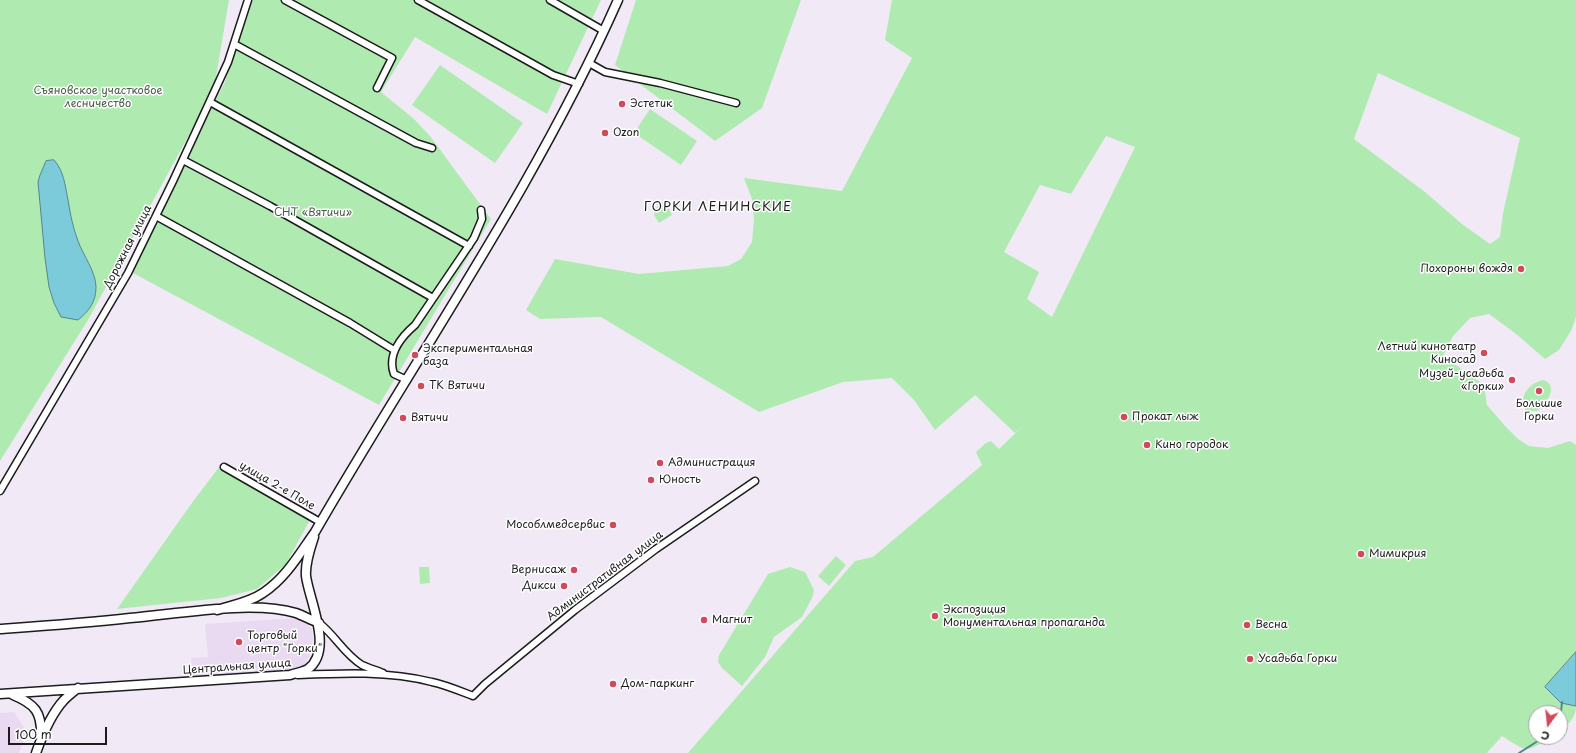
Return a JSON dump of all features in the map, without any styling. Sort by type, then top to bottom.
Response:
[{"type":"main road","points":[[217,610],[248,601],[264,593],[284,575],[315,532],[518,196],[579,84],[618,0]]},
{"type":"main road","points":[[290,675],[308,669],[316,658],[320,637],[306,575],[308,556],[315,532]]},
{"type":"main road","points":[[0,629],[250,608],[276,609],[297,613],[318,623]]},
{"type":"main road","name":"Центральная улица","points":[[0,694],[290,675]]},
{"type":"main road","points":[[36,753],[41,739],[56,710],[64,700],[78,688]]},
{"type":"main road","points":[[10,694],[32,705],[37,711],[40,718],[41,739]]},
{"type":"street","name":"Дорожная улица","points":[[0,491],[128,273],[183,160],[228,62],[248,0]]},
{"type":"street","points":[[285,0],[392,58],[377,88]]},
{"type":"street","points":[[418,0],[552,75],[579,84]]},
{"type":"street","points":[[550,0],[604,31]]},
{"type":"street","points":[[234,44],[416,143],[432,148]]},
{"type":"street","points":[[589,63],[605,72],[660,82],[736,102]]},
{"type":"street","points":[[210,102],[469,246]]},
{"type":"street","points":[[183,160],[297,221],[433,298]]},
{"type":"street","points":[[407,380],[394,374],[392,367],[394,350],[433,298],[469,246],[482,219],[481,210]]},
{"type":"street","points":[[156,216],[350,323],[394,350]]},
{"type":"street","name":"улица 2-е Поле","points":[[224,467],[320,522]]},
{"type":"street","name":"Административная улица","points":[[473,696],[491,679],[581,605],[656,549],[755,481]]},
{"type":"street","points":[[318,623],[327,630],[348,654],[362,665],[390,676]]},
{"type":"street","name":"Центральная улица","points":[[290,675],[349,672],[390,676],[433,682],[473,696]]},
{"type":"shaded area","points":[[296,618],[305,622],[312,629],[313,639],[310,655],[303,667],[290,671],[193,678],[191,658],[208,657],[205,624]]},
{"type":"shaded area","points":[[14,712],[27,732],[19,753],[0,753],[0,713]]},
{"type":"green space","name":"Съяновское участковое лесничество","points":[[0,0],[229,0],[214,89],[88,320],[0,461]]},
{"type":"green space","name":"СНТ «Вятичи»","points":[[253,0],[601,0],[547,114],[415,37],[381,92],[414,119],[430,136],[491,219],[379,405],[133,273],[187,156],[225,82]]},
{"type":"green space","points":[[636,0],[801,0],[762,108],[715,141],[615,65]]},
{"type":"green space","points":[[892,0],[1576,0],[1576,317],[1571,331],[1559,350],[1545,359],[1515,333],[1489,314],[1470,318],[1453,336],[1443,356],[1484,385],[1487,405],[1518,439],[1529,446],[1548,448],[1570,441],[1576,445],[1576,652],[1546,687],[1561,703],[1576,706],[1575,714],[1568,724],[1568,705],[1528,705],[1528,745],[1538,745],[1527,749],[1522,748],[1502,736],[1487,753],[688,753],[855,561],[873,557],[982,465],[976,452],[986,443],[991,441],[999,449],[1023,426],[1015,433],[975,395],[935,430],[914,400],[892,378],[843,382],[759,412],[601,317],[540,319],[526,310],[555,259],[639,274],[728,266],[741,259],[752,242],[754,220],[752,199],[744,178],[842,191],[912,58],[885,40]],"holes":[[[1378,73],[1520,138],[1503,213],[1500,237],[1490,244],[1462,224],[1425,192],[1354,139]],[[1106,136],[1135,147],[1052,317],[1027,299],[1039,272],[1004,252],[1040,185],[1071,194]]]},
{"type":"green space","points":[[440,65],[523,123],[495,163],[412,105]]},
{"type":"green space","points":[[650,109],[697,141],[681,165],[634,133]]},
{"type":"green space","points":[[665,201],[672,215],[659,223],[654,215],[656,208]]},
{"type":"green space","points":[[1543,380],[1550,386],[1550,395],[1541,408],[1537,411],[1526,411],[1522,404],[1526,392],[1534,383]]},
{"type":"green space","points":[[223,462],[312,516],[286,564],[257,589],[221,598],[117,609],[194,500]]},
{"type":"green space","points":[[836,556],[846,565],[829,586],[818,576]]},
{"type":"green space","points":[[419,567],[429,567],[430,583],[420,584]]},
{"type":"green space","points":[[790,567],[805,572],[814,590],[812,598],[802,617],[774,637],[765,657],[742,686],[722,668],[718,662],[719,655],[768,574]]},
{"type":"water","points":[[54,160],[64,178],[73,226],[80,246],[94,275],[96,287],[95,297],[89,310],[78,320],[61,317],[54,303],[49,287],[38,182],[46,161]]},
{"type":"water","points":[[1576,652],[1576,706],[1561,703],[1545,687]]},
{"type":"waterway","points":[[1519,753],[1532,745]]},
{"type":"place","name":"Эстетик","points":[[622,104]]},
{"type":"place","name":"Ozon","points":[[605,133]]},
{"type":"place","name":"Похороны вождя","points":[[1521,269]]},
{"type":"place","name":"Летний кинотеатр Киносад","points":[[1484,353]]},
{"type":"place","name":"Экспериментальная база","points":[[415,355]]},
{"type":"place","name":"Музей-усадьба «Горки»","points":[[1512,380]]},
{"type":"place","name":"ТК Вятичи","points":[[421,386]]},
{"type":"place","name":"Большие Горки","points":[[1539,391]]},
{"type":"place","name":"Прокат лыж","points":[[1124,417]]},
{"type":"place","name":"Вятичи","points":[[403,418]]},
{"type":"place","name":"Кино городок","points":[[1147,445]]},
{"type":"place","name":"Администрация","points":[[660,463]]},
{"type":"place","name":"Юность","points":[[651,480]]},
{"type":"place","name":"Мособлмедсервис","points":[[613,525]]},
{"type":"place","name":"Мимикрия","points":[[1361,554]]},
{"type":"place","name":"Вернисаж","points":[[574,570]]},
{"type":"place","name":"Дикси","points":[[564,586]]},
{"type":"place","name":"Экспозиция Монументальная пропаганда","points":[[935,616]]},
{"type":"place","name":"Магнит","points":[[704,620]]},
{"type":"place","name":"Весна","points":[[1247,625]]},
{"type":"place","name":"Торговый центр \"Горки\"","points":[[239,642]]},
{"type":"place","name":"Усадьба Горки","points":[[1250,659]]},
{"type":"place","name":"Дом-паркинг","points":[[613,684]]},
{"type":"district","name":"ГОРКИ ЛЕНИНСКИЕ","points":[[718,207]]}]
